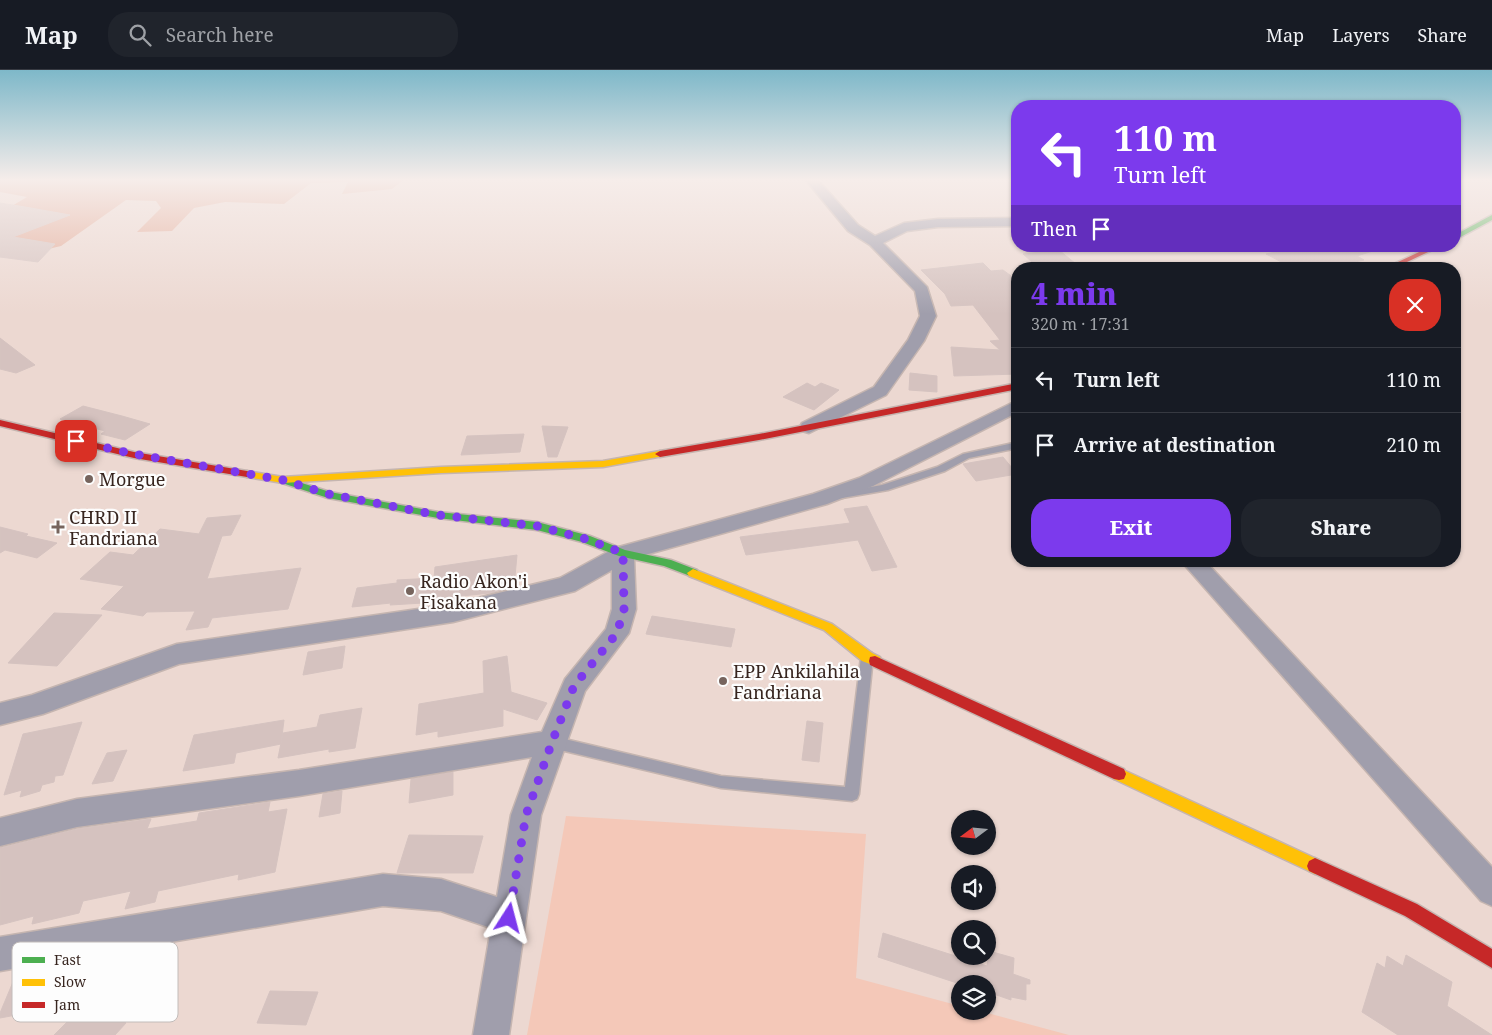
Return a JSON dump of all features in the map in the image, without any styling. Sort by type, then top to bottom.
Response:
[{"type":"street","points":[[809,427],[880,391],[916,342],[928,316],[922,290],[875,242],[850,224]]},
{"type":"street","points":[[875,242],[904,227],[929,224]]},
{"type":"street","points":[[1461,235],[1480,224]]},
{"type":"street","points":[[1402,262],[1424,252]]},
{"type":"street","points":[[283,480],[441,470],[603,464],[809,427],[1011,387]]},
{"type":"street","points":[[0,714],[33,706],[177,654],[453,613],[567,585],[623,553],[820,499],[866,482],[1011,409]]},
{"type":"street","points":[[0,423],[134,454],[283,480],[328,494],[438,515],[537,526],[586,539],[623,553],[667,563],[828,627],[867,657],[1412,910],[1492,959]]},
{"type":"street","points":[[491,1035],[526,815],[574,686],[617,633],[624,609],[623,553]]},
{"type":"street","points":[[1197,567],[1492,890]]},
{"type":"street","points":[[0,832],[77,813],[299,783],[552,742]]},
{"type":"street","points":[[72,942],[383,890],[441,895],[509,918]]},
{"type":"lane","points":[[820,499],[884,488],[941,469],[966,456],[1011,446]]},
{"type":"lane","points":[[552,742],[721,782],[852,794],[867,657]]},
{"type":"shaded area","points":[[5,224],[92,224],[61,246],[18,256]]},
{"type":"shaded area","points":[[145,224],[179,224],[172,231],[137,232]]},
{"type":"shaded area","points":[[566,816],[866,834],[856,978],[951,1004],[951,1020],[996,1020],[996,1015],[1069,1035],[527,1035]]},
{"type":"building","points":[[0,224],[47,224],[13,237],[55,244],[38,262],[0,257]]},
{"type":"building","points":[[1061,252],[1074,262],[1032,262],[1023,254]]},
{"type":"building","points":[[1276,252],[1370,252],[1357,256],[1364,260],[1355,262],[1281,262],[1266,254]]},
{"type":"building","points":[[983,263],[991,271],[1003,270],[1011,276],[1011,374],[954,376],[951,347],[1000,350],[990,341],[1000,340],[973,305],[951,306],[945,294],[921,270]]},
{"type":"building","points":[[0,338],[35,365],[16,373],[0,369]]},
{"type":"building","points":[[910,373],[937,376],[937,392],[909,390]]},
{"type":"building","points":[[807,383],[815,387],[821,383],[839,390],[814,410],[783,397]]},
{"type":"building","points":[[83,406],[150,424],[125,440],[101,434],[105,431],[60,419]]},
{"type":"building","points":[[542,426],[568,427],[557,457],[548,457]]},
{"type":"building","points":[[524,434],[520,452],[461,455],[467,436]]},
{"type":"building","points":[[1003,457],[1011,467],[1011,475],[976,481],[963,464]]},
{"type":"building","points":[[867,506],[897,567],[872,571],[858,540],[746,555],[740,537],[850,523],[844,509]]},
{"type":"building","points":[[241,515],[231,535],[222,536],[207,579],[301,568],[288,609],[212,618],[208,627],[186,630],[195,611],[147,612],[143,616],[101,609],[124,586],[80,579],[110,552],[133,555],[160,529],[199,534],[207,518]]},
{"type":"building","points":[[0,527],[28,534],[26,536],[57,543],[37,558],[5,550],[0,553]]},
{"type":"building","points":[[517,555],[514,587],[490,593],[424,600],[423,603],[390,605],[391,603],[352,607],[357,588],[397,583],[397,580],[434,578],[435,567]]},
{"type":"building","points":[[54,613],[102,615],[57,666],[8,663]]},
{"type":"building","points":[[652,616],[735,629],[731,647],[646,634]]},
{"type":"building","points":[[345,646],[342,668],[303,675],[308,652]]},
{"type":"building","points":[[507,656],[511,692],[547,703],[537,720],[503,709],[503,726],[438,737],[438,731],[416,735],[419,704],[484,693],[483,661]]},
{"type":"building","points":[[362,708],[355,748],[329,752],[329,749],[278,758],[283,733],[317,727],[320,715]]},
{"type":"building","points":[[284,720],[281,744],[236,753],[234,763],[183,771],[194,735]]},
{"type":"building","points":[[807,721],[823,723],[819,762],[802,760]]},
{"type":"building","points":[[82,722],[63,775],[55,776],[54,782],[42,785],[40,791],[20,797],[22,790],[4,795],[23,734]]},
{"type":"building","points":[[127,750],[113,781],[92,784],[107,753]]},
{"type":"building","points":[[453,772],[453,795],[409,803],[411,779]]},
{"type":"building","points":[[342,791],[340,813],[319,817],[323,794]]},
{"type":"building","points":[[270,802],[268,812],[287,809],[275,872],[238,880],[239,874],[158,891],[155,902],[125,909],[131,891],[83,901],[79,913],[32,924],[34,916],[0,925],[0,848],[77,829],[151,819],[147,829],[197,821],[199,813]]},
{"type":"building","points":[[409,835],[483,836],[473,873],[397,873]]},
{"type":"building","points":[[883,933],[951,955],[951,965],[996,965],[996,953],[1014,958],[1013,974],[1030,980],[1030,984],[1026,984],[1026,1000],[1011,997],[1011,1000],[996,995],[996,975],[951,975],[951,981],[878,957]]},
{"type":"building","points":[[1406,955],[1452,982],[1447,1006],[1492,1035],[1398,1035],[1362,1012],[1377,963],[1385,968],[1387,956],[1403,966]]},
{"type":"building","points":[[12,984],[12,1016],[0,1018],[0,1013]]},
{"type":"building","points":[[270,991],[318,992],[306,1025],[257,1023]]},
{"type":"building","points":[[67,1022],[126,1023],[115,1035],[54,1035]]},
{"type":"traffic: fast","points":[[1461,235],[1480,224]]},
{"type":"traffic: fast","points":[[283,480],[328,495],[438,515],[537,526],[586,539],[623,553],[667,563],[693,573]]},
{"type":"traffic: slow","points":[[247,474],[283,480],[441,470],[603,464],[660,454]]},
{"type":"traffic: slow","points":[[693,573],[828,627],[875,661]]},
{"type":"traffic: slow","points":[[1119,774],[1315,866]]},
{"type":"traffic: jam","points":[[1402,262],[1424,252]]},
{"type":"traffic: jam","points":[[660,454],[759,437],[1011,387]]},
{"type":"traffic: jam","points":[[0,423],[134,455],[247,474]]},
{"type":"traffic: jam","points":[[875,661],[1119,774]]},
{"type":"traffic: jam","points":[[1315,866],[1411,910],[1492,959]]},
{"type":"place","name":"Morgue","points":[[89,479]]},
{"type":"place","name":"CHRD II Fandriana","points":[[58,527]]},
{"type":"place","name":"Radio Akon'i Fisakana","points":[[410,591]]},
{"type":"place","name":"EPP Ankilahila Fandriana","points":[[723,681]]},
{"type":"route","points":[[76,441],[134,454],[283,480],[328,494],[438,515],[537,526],[586,539],[623,553],[624,609],[617,633],[574,686],[552,742],[526,815],[509,918]]}]
